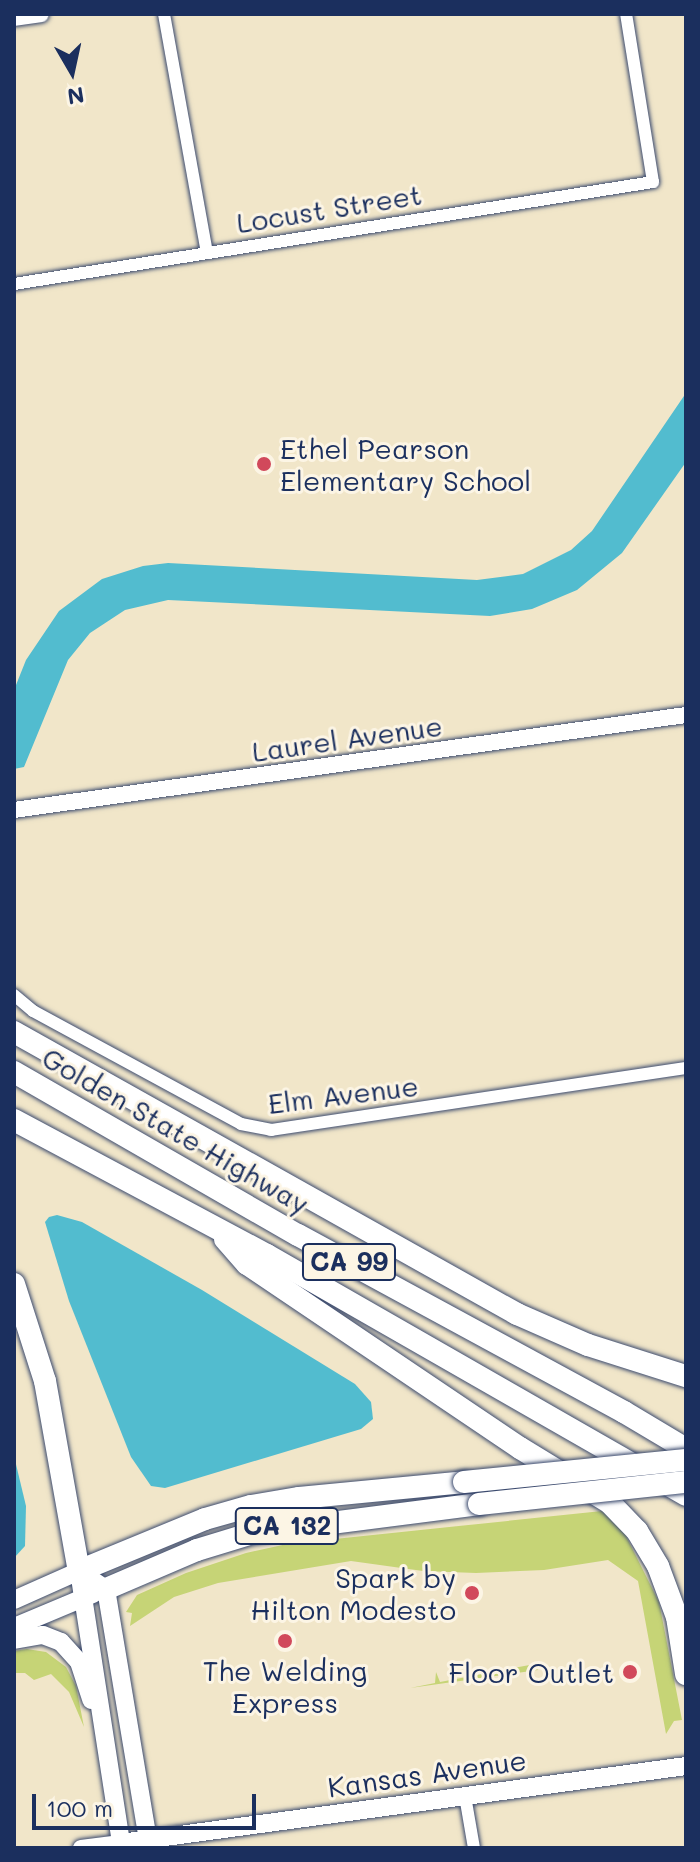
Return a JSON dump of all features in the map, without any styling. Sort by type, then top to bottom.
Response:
[{"type":"highway","points":[[14,1032],[517,1314],[588,1345],[686,1376]]},
{"type":"highway","name":"Golden State Highway","points":[[14,1072],[298,1235],[686,1449]]},
{"type":"highway","name":"CA 99","points":[[14,1120],[213,1226],[686,1495]]},
{"type":"highway","points":[[213,1226],[247,1264],[520,1448],[610,1503],[637,1531],[658,1566],[677,1617],[686,1674]]},
{"type":"highway","points":[[14,1284],[45,1381],[79,1571],[190,1525],[251,1506],[299,1498],[686,1460]]},
{"type":"highway","name":"CA 132","points":[[106,1589],[197,1550],[253,1533],[686,1482]]},
{"type":"main road","points":[[79,1571],[106,1589],[148,1840]]},
{"type":"main road","points":[[79,1571],[101,1697],[98,1708],[121,1843]]},
{"type":"main road","points":[[14,1600],[79,1571]]},
{"type":"main road","name":"CA 132","points":[[84,1598],[106,1589]]},
{"type":"main road","points":[[14,1627],[84,1598]]},
{"type":"main road","points":[[14,1640],[43,1635],[61,1642],[79,1662],[89,1698],[98,1708]]},
{"type":"main road","name":"Kansas Avenue","points":[[121,1843],[686,1766]]},
{"type":"street","points":[[14,18],[41,14]]},
{"type":"street","points":[[164,14],[207,252]]},
{"type":"street","name":"Locust Street","points":[[14,284],[653,182],[626,14]]},
{"type":"street","name":"Laurel Avenue","points":[[14,810],[686,715]]},
{"type":"street","name":"Elm Avenue","points":[[14,995],[33,1011],[241,1124],[271,1130],[686,1068]]},
{"type":"street","points":[[465,1796],[474,1848]]},
{"type":"street","name":"Kansas Avenue","points":[[81,1848],[121,1843]]},
{"type":"green space","points":[[602,1511],[625,1534],[659,1602],[682,1720],[674,1721],[666,1734],[638,1581],[608,1560],[544,1570],[476,1573],[423,1571],[351,1561],[218,1583],[174,1597],[130,1626],[132,1613],[126,1612],[137,1595],[186,1573],[246,1553],[287,1544]]},
{"type":"green space","points":[[27,1649],[46,1652],[66,1667],[76,1686],[84,1727],[69,1692],[51,1674],[34,1680],[25,1673],[14,1673],[14,1651]]},
{"type":"green space","points":[[535,1664],[538,1670],[410,1688],[435,1683],[436,1672],[440,1682]]},
{"type":"water","points":[[686,393],[686,462],[622,553],[577,590],[532,609],[490,616],[168,600],[125,610],[90,633],[68,660],[24,767],[14,769],[14,690],[26,660],[59,611],[102,579],[143,566],[168,563],[477,580],[523,574],[571,550],[592,531]]},
{"type":"water","points":[[57,1215],[82,1222],[202,1290],[355,1384],[371,1402],[373,1419],[361,1429],[165,1488],[151,1486],[131,1457],[69,1301],[45,1222]]},
{"type":"water","points":[[14,1456],[26,1506],[25,1546],[14,1558]]},
{"type":"place","name":"Ethel Pearson Elementary School","points":[[264,464]]},
{"type":"place","name":"Spark by Hilton Modesto","points":[[472,1593]]},
{"type":"place","name":"The Welding Express","points":[[285,1641]]},
{"type":"place","name":"Floor Outlet","points":[[630,1672]]}]
